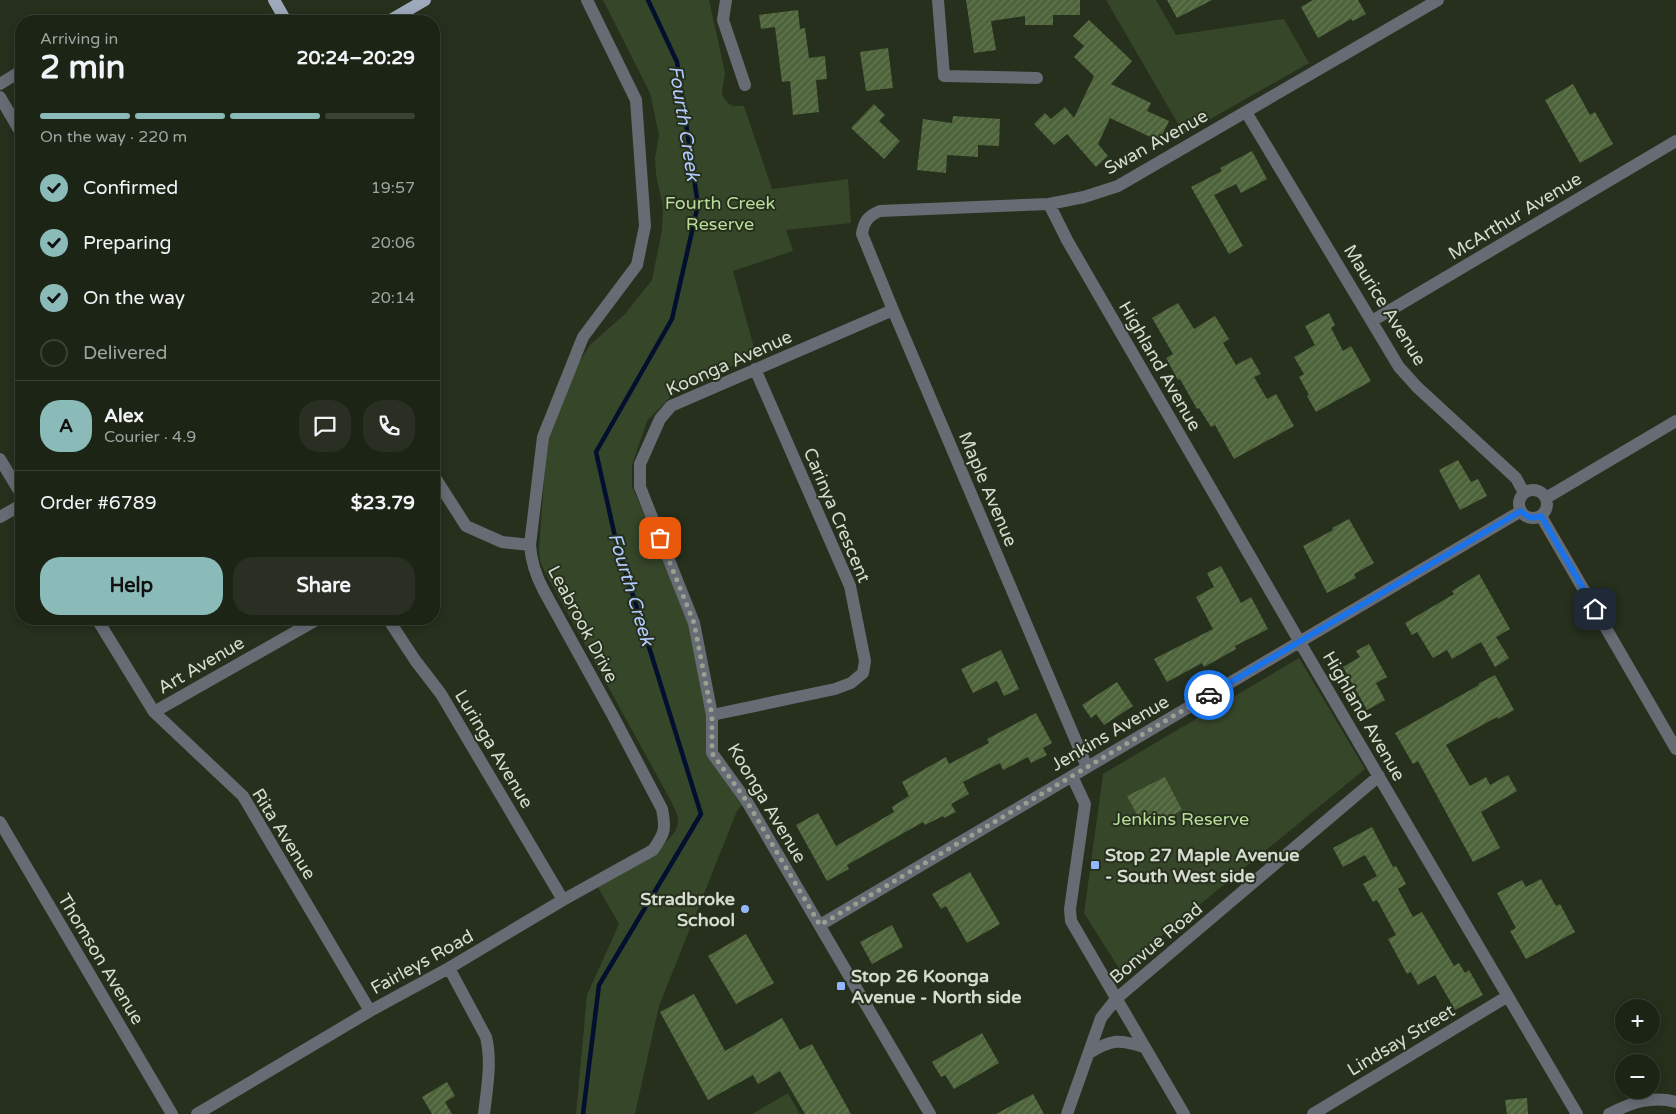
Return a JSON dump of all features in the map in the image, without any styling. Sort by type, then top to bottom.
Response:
[{"type":"main road","points":[[274,0],[283,15]]},
{"type":"main road","points":[[400,15],[425,0]]},
{"type":"street","name":"Leabrook Drive","points":[[587,0],[636,100],[645,226],[637,265],[583,337],[542,436],[530,545],[531,561],[535,574],[662,809],[665,826],[661,838]]},
{"type":"street","points":[[726,0],[723,20],[745,85]]},
{"type":"street","points":[[938,0],[944,76],[1037,78]]},
{"type":"street","name":"Swan Avenue","points":[[864,223],[870,215],[880,211],[1049,204],[1084,197],[1118,186],[1438,0]]},
{"type":"street","points":[[0,84],[15,75]]},
{"type":"street","points":[[0,97],[15,123]]},
{"type":"street","name":"Maurice Avenue","points":[[1246,112],[1400,368],[1417,388],[1516,478],[1524,493]]},
{"type":"street","name":"McArthur Avenue","points":[[1372,321],[1676,141]]},
{"type":"street","name":"Highland Avenue","points":[[1049,204],[1067,240],[1300,642],[1577,1114]]},
{"type":"street","name":"Maple Avenue","points":[[864,223],[862,234],[893,310],[1087,767]]},
{"type":"street","name":"Koonga Avenue","points":[[893,310],[671,406],[660,419],[640,464],[640,487],[694,623],[712,715],[712,753],[746,800],[930,1114]]},
{"type":"street","name":"Carinya Crescent","points":[[712,715],[835,690],[851,683],[863,673],[865,661],[850,586],[755,369]]},
{"type":"street","points":[[1546,498],[1676,421]]},
{"type":"street","points":[[0,459],[15,484]]},
{"type":"street","points":[[440,485],[466,526],[502,542],[530,545]]},
{"type":"street","points":[[1531,490],[1538,491],[1546,498],[1548,505],[1546,511],[1541,516],[1534,519],[1526,517],[1521,511],[1519,505],[1520,498],[1524,493],[1531,490]]},
{"type":"street","points":[[0,518],[15,509]]},
{"type":"street","name":"Jenkins Avenue","points":[[820,925],[1521,511]]},
{"type":"street","points":[[1541,516],[1674,742]]},
{"type":"street","name":"Rita Avenue","points":[[101,625],[154,712],[243,796],[370,1011]]},
{"type":"street","name":"Art Avenue","points":[[154,712],[307,625]]},
{"type":"street","name":"Luringa Avenue","points":[[392,625],[414,660],[441,694],[564,900]]},
{"type":"street","points":[[1072,776],[1085,804],[1070,909],[1071,920],[1184,1114]]},
{"type":"street","name":"Bonvue Road","points":[[1067,1114],[1101,1018],[1116,999],[1379,776]]},
{"type":"street","name":"Thomson Avenue","points":[[0,822],[172,1114]]},
{"type":"street","name":"Fairleys Road","points":[[197,1114],[370,1011],[449,968],[653,850],[661,838]]},
{"type":"street","points":[[449,968],[488,1042],[490,1067],[484,1114]]},
{"type":"street","name":"Lindsay Street","points":[[1313,1114],[1508,996]]},
{"type":"street","points":[[1089,1053],[1102,1045],[1124,1041],[1144,1047]]},
{"type":"street","points":[[1609,1114],[1626,1105],[1648,1100],[1676,1102]]},
{"type":"green space","name":"Fourth Creek Reserve","points":[[603,0],[709,0],[725,73],[723,97],[733,106],[744,106],[772,189],[848,179],[851,223],[786,230],[793,251],[733,271],[756,355],[676,391],[647,421],[632,465],[632,487],[694,623],[713,754],[746,800],[737,811],[659,1006],[635,1114],[576,1114],[587,995],[619,924],[596,884],[631,866],[658,848],[669,839],[676,829],[678,818],[671,801],[545,572],[540,561],[539,550],[547,437],[576,367],[590,345],[625,314],[652,280],[662,230],[663,207],[656,175],[655,158],[659,135],[650,93]]},
{"type":"green space","points":[[1106,0],[1156,0],[1176,35],[1284,19],[1309,63],[1184,134]]},
{"type":"green space","name":"Jenkins Reserve","points":[[1299,658],[1365,769],[1120,970],[1084,913],[1103,774]]},
{"type":"green space","points":[[788,1093],[800,1114],[752,1114]]},
{"type":"building","points":[[966,0],[1080,0],[1080,15],[1053,15],[1053,25],[1025,25],[1025,16],[991,21],[996,50],[974,53]]},
{"type":"building","points":[[1167,0],[1212,0],[1177,18]]},
{"type":"building","points":[[1313,0],[1358,0],[1366,14],[1353,21],[1351,19],[1318,38],[1301,7]]},
{"type":"building","points":[[798,10],[800,29],[805,28],[809,58],[825,56],[827,79],[816,80],[819,112],[793,115],[790,81],[782,82],[775,27],[761,29],[759,15]]},
{"type":"building","points":[[1089,20],[1132,61],[1111,84],[1151,103],[1147,111],[1169,121],[1159,141],[1110,118],[1098,144],[1108,156],[1096,167],[1067,134],[1054,145],[1034,124],[1045,113],[1051,119],[1065,107],[1074,118],[1094,76],[1074,57],[1084,46],[1073,36]]},
{"type":"building","points":[[888,48],[893,88],[866,91],[860,52]]},
{"type":"building","points":[[1573,84],[1590,115],[1595,112],[1613,144],[1580,163],[1545,100]]},
{"type":"building","points":[[874,104],[885,115],[879,121],[900,141],[884,159],[851,128]]},
{"type":"building","points":[[953,116],[1000,119],[999,146],[978,145],[978,157],[947,155],[946,173],[917,170],[923,119],[952,123]]},
{"type":"building","points":[[1252,151],[1267,179],[1241,193],[1236,184],[1214,195],[1243,246],[1229,254],[1191,187],[1222,171],[1220,168]]},
{"type":"building","points":[[1178,303],[1194,329],[1215,316],[1229,339],[1223,343],[1236,365],[1251,357],[1261,374],[1254,377],[1267,399],[1276,394],[1294,426],[1234,459],[1215,425],[1211,427],[1199,408],[1197,409],[1166,358],[1173,354],[1152,318]]},
{"type":"building","points":[[1329,313],[1335,325],[1331,328],[1343,351],[1351,346],[1371,381],[1316,412],[1299,377],[1304,374],[1294,357],[1315,345],[1305,326]]},
{"type":"building","points":[[1458,460],[1471,482],[1478,479],[1487,496],[1460,510],[1439,470]]},
{"type":"building","points":[[1349,519],[1374,563],[1354,574],[1356,578],[1327,593],[1303,546]]},
{"type":"building","points":[[1221,566],[1241,603],[1251,597],[1268,629],[1235,646],[1236,649],[1204,667],[1202,663],[1167,682],[1154,659],[1213,629],[1196,597],[1214,587],[1207,573]]},
{"type":"building","points":[[1479,574],[1510,629],[1496,637],[1509,658],[1495,667],[1481,642],[1452,659],[1447,650],[1433,658],[1417,632],[1412,635],[1405,623],[1454,594],[1452,591]]},
{"type":"building","points":[[1369,644],[1387,677],[1376,683],[1385,700],[1367,710],[1343,667],[1360,657],[1356,651]]},
{"type":"building","points":[[1001,650],[1019,689],[1004,696],[997,681],[973,693],[961,669]]},
{"type":"building","points":[[1495,675],[1514,710],[1498,719],[1497,717],[1446,745],[1470,786],[1486,777],[1490,785],[1508,775],[1517,791],[1481,812],[1500,848],[1473,862],[1418,761],[1413,764],[1395,733]]},
{"type":"building","points":[[1117,682],[1133,706],[1104,725],[1096,714],[1091,718],[1082,705]]},
{"type":"building","points":[[1036,713],[1052,743],[1043,748],[1047,755],[1031,763],[1028,757],[1003,770],[1000,763],[963,782],[969,794],[951,804],[956,812],[925,825],[923,822],[847,865],[849,869],[827,881],[796,825],[818,813],[836,846],[894,812],[892,807],[909,796],[902,782],[946,757],[949,764],[989,743],[987,739]]},
{"type":"building","points":[[1165,777],[1182,810],[1152,826],[1148,818],[1141,822],[1127,796]]},
{"type":"building","points":[[1372,827],[1393,867],[1396,866],[1406,884],[1398,889],[1413,917],[1422,912],[1454,966],[1459,963],[1465,973],[1469,970],[1483,995],[1455,1010],[1435,975],[1418,985],[1411,972],[1407,974],[1388,939],[1396,935],[1377,900],[1373,902],[1363,884],[1377,876],[1365,855],[1343,867],[1333,848]]},
{"type":"building","points":[[970,872],[1000,924],[967,943],[946,906],[941,909],[932,894]]},
{"type":"building","points":[[1541,879],[1556,906],[1560,904],[1575,932],[1526,959],[1510,931],[1516,928],[1497,893],[1522,880],[1526,887]]},
{"type":"building","points":[[892,925],[903,947],[872,964],[860,942]]},
{"type":"building","points":[[746,934],[774,983],[736,1004],[708,956]]},
{"type":"building","points":[[694,994],[725,1051],[782,1018],[800,1050],[812,1044],[851,1114],[805,1114],[780,1071],[758,1084],[753,1075],[708,1100],[660,1012]]},
{"type":"building","points":[[982,1033],[999,1063],[954,1089],[945,1075],[941,1077],[932,1062]]},
{"type":"building","points":[[447,1082],[455,1096],[445,1102],[452,1114],[432,1114],[422,1097]]},
{"type":"building","points":[[1033,1094],[1044,1114],[996,1114]]},
{"type":"building","points":[[1527,1098],[1528,1114],[1507,1114],[1505,1100]]},
{"type":"waterway","name":"Fourth Creek","points":[[583,1114],[599,985],[701,814],[616,541],[596,452],[672,319],[698,205],[677,62],[648,0]]},
{"type":"way so far","points":[[660,538],[694,623],[712,715],[712,753],[746,800],[820,925],[1209,695]]},
{"type":"place","name":"Stop 27 Maple Avenue - South West side","points":[[1095,865]]},
{"type":"place","name":"Stradbroke School","points":[[745,909]]},
{"type":"place","name":"Stop 26 Koonga Avenue - North side","points":[[841,986]]},
{"type":"route","points":[[1209,695],[1521,511],[1526,517],[1534,519],[1541,516],[1595,609]]}]
